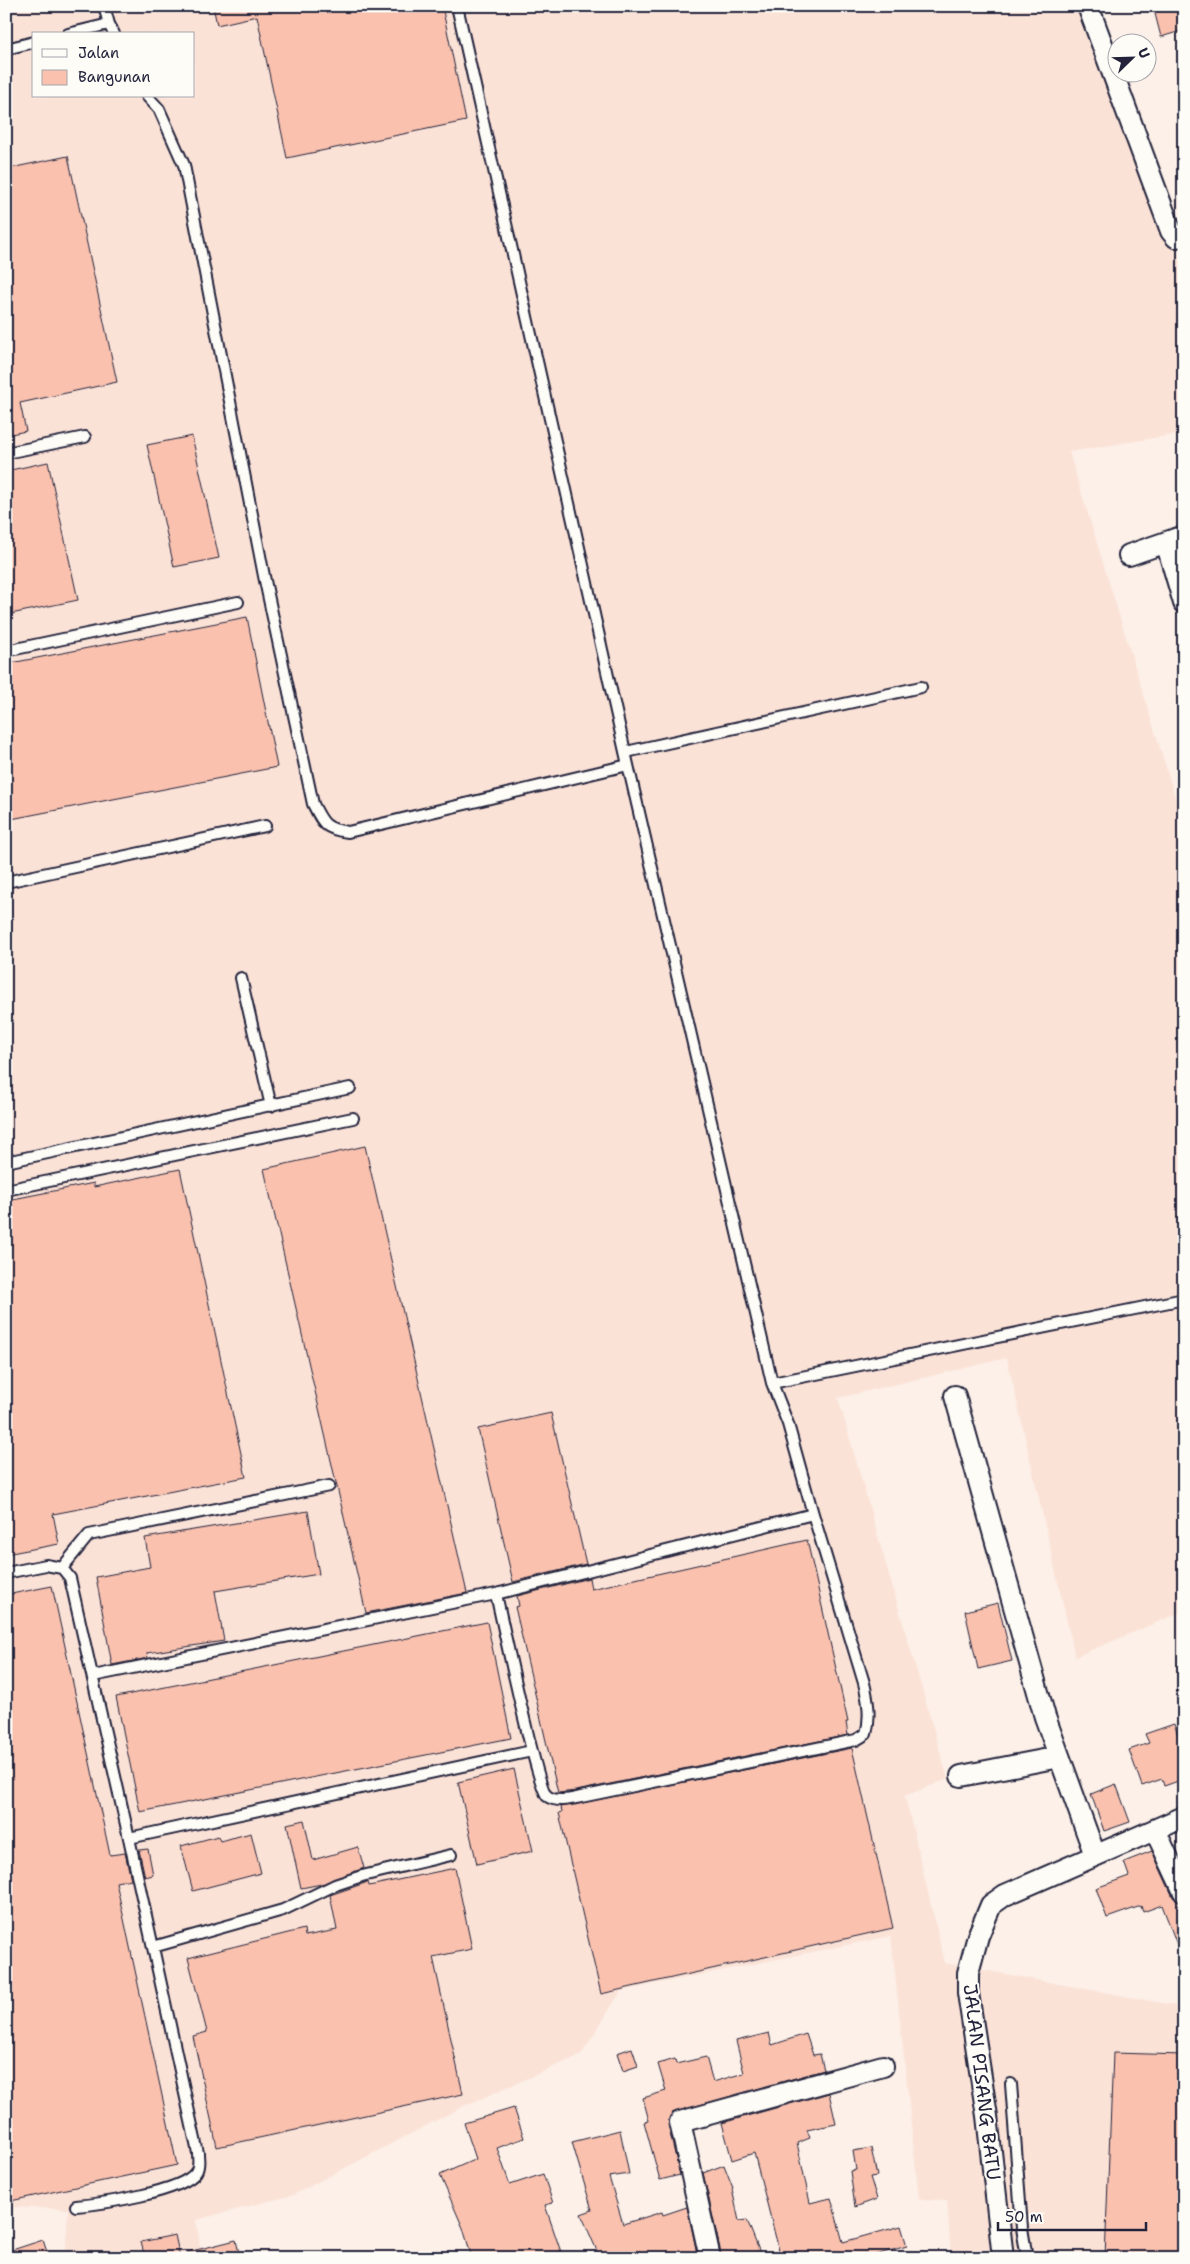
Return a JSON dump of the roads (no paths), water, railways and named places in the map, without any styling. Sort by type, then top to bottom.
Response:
[{"type":"street","points":[[1088,6],[1171,231],[1176,237],[1184,235]]},
{"type":"street","points":[[1129,555],[1175,539],[1184,604]]},
{"type":"street","points":[[955,1396],[1045,1717],[1096,1855]]},
{"type":"street","points":[[961,1776],[1059,1757]]},
{"type":"street","name":"JALAN PISANG BATU","points":[[1003,2258],[987,2116],[968,1993],[968,1974],[972,1956],[991,1905],[1005,1895],[1184,1817]]},
{"type":"street","points":[[1155,1830],[1184,1892]]},
{"type":"street","points":[[710,2258],[680,2122],[883,2066]]},
{"type":"lane","points":[[104,6],[113,32]]},
{"type":"lane","points":[[458,6],[628,765],[772,1383],[788,1424],[864,1683],[869,1723],[866,1734],[856,1740],[570,1799],[558,1800],[548,1797],[543,1790],[532,1751],[496,1594]]},
{"type":"lane","points":[[76,32],[109,24]]},
{"type":"lane","points":[[6,49],[32,42]]},
{"type":"lane","points":[[149,98],[160,110],[184,165],[264,576],[313,804],[322,822],[332,830],[348,832],[628,765]]},
{"type":"lane","points":[[6,453],[86,437]]},
{"type":"lane","points":[[6,651],[238,602]]},
{"type":"lane","points":[[626,752],[922,687]]},
{"type":"lane","points":[[6,882],[264,826]]},
{"type":"lane","points":[[241,978],[271,1106]]},
{"type":"lane","points":[[6,1162],[350,1088]]},
{"type":"lane","points":[[6,1190],[353,1118]]},
{"type":"lane","points":[[772,1383],[1184,1299]]},
{"type":"lane","points":[[62,1568],[89,1535],[329,1486]]},
{"type":"lane","points":[[93,1676],[496,1594],[813,1514]]},
{"type":"lane","points":[[6,1573],[46,1565],[62,1568],[70,1578],[153,1947],[199,2165],[195,2173],[187,2180],[150,2193],[118,2201],[76,2206]]},
{"type":"lane","points":[[129,1838],[532,1751]]},
{"type":"lane","points":[[153,1947],[283,1910],[335,1885],[353,1879],[450,1855]]},
{"type":"lane","points":[[1011,2084],[1022,2228],[1027,2258]]}]
